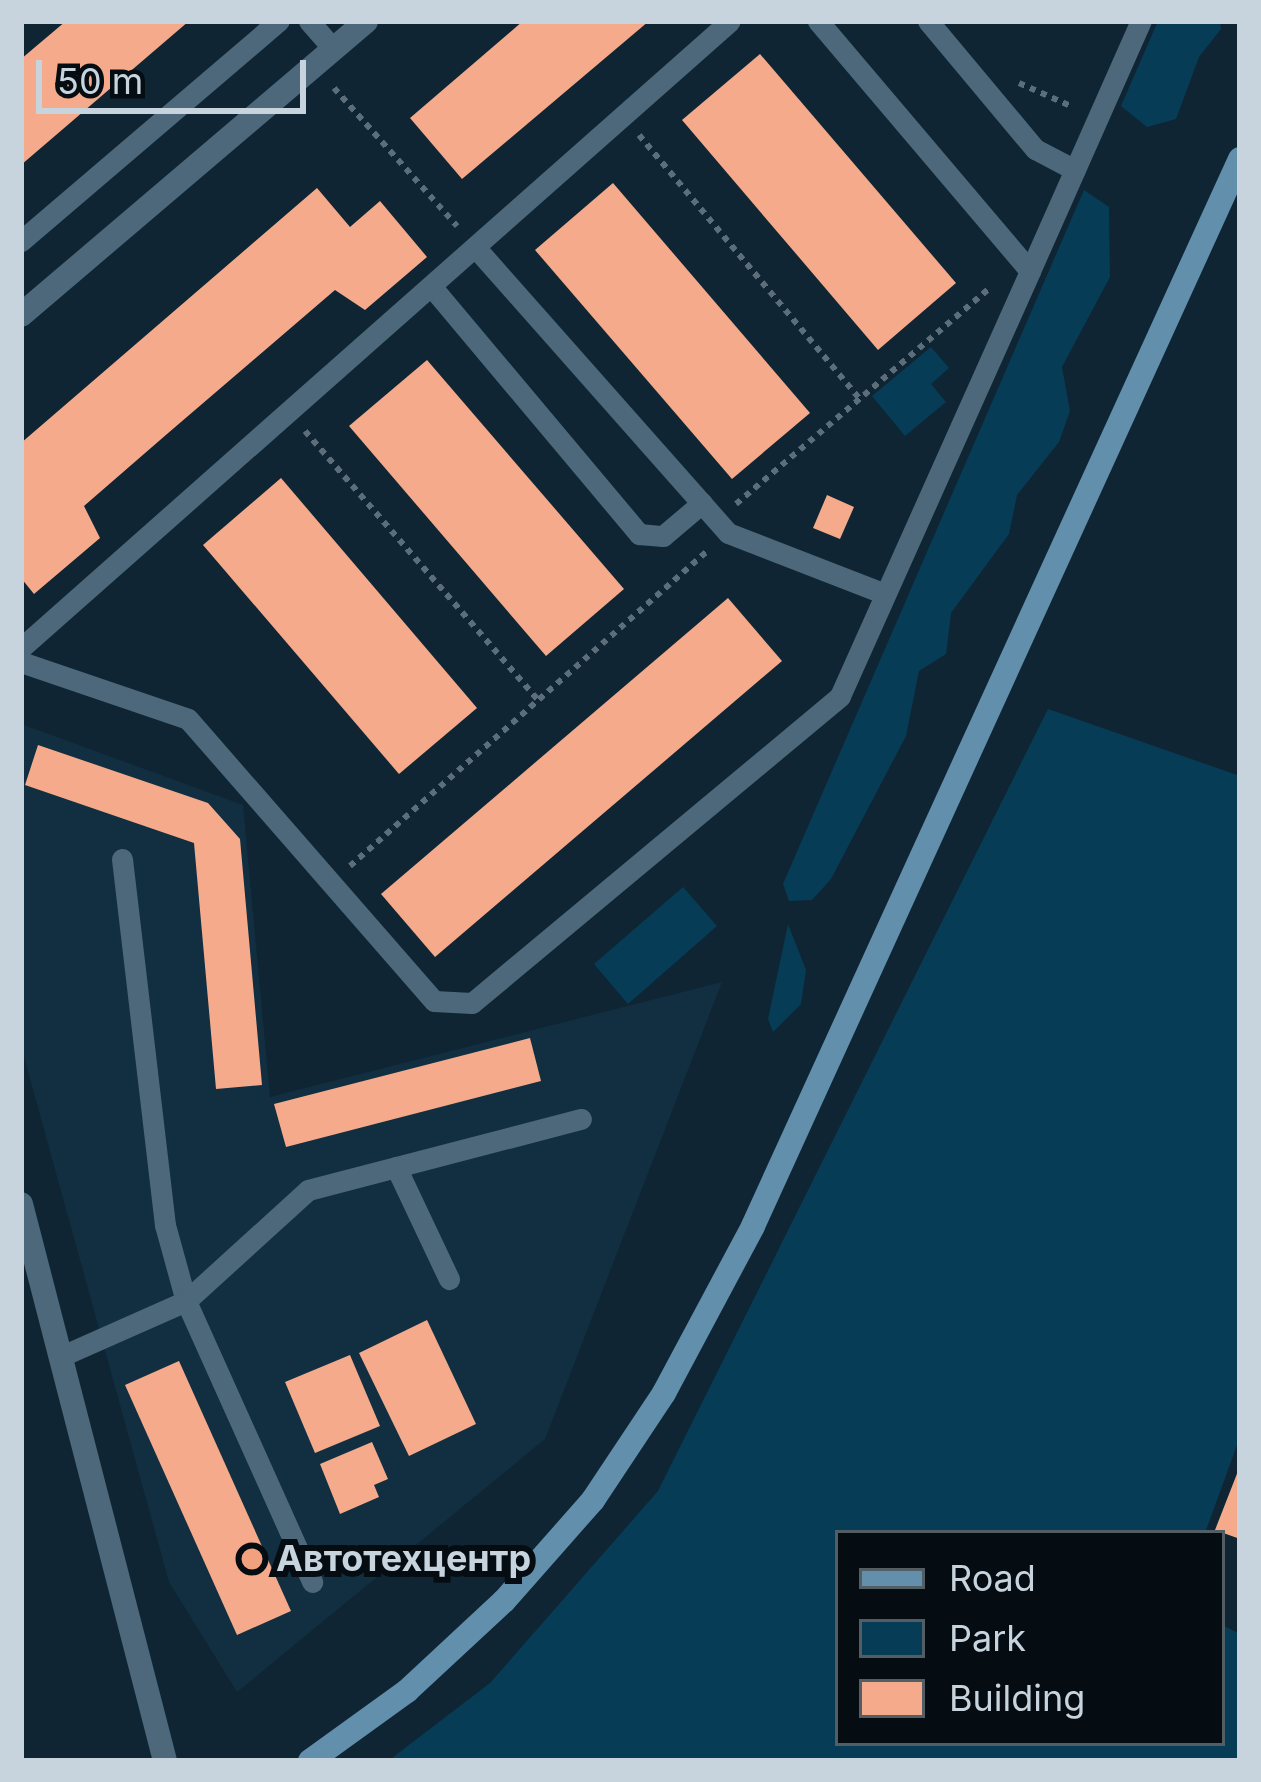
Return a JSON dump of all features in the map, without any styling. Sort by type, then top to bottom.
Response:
[{"type":"main road","points":[[310,1761],[407,1691],[504,1601],[593,1500],[664,1394],[753,1226],[1240,158]]},
{"type":"street","points":[[21,315],[366,21]]},
{"type":"street","points":[[21,1204],[64,1355],[165,1761]]},
{"type":"lane","points":[[21,241],[279,21]]},
{"type":"lane","points":[[309,21],[323,57]]},
{"type":"lane","points":[[21,648],[730,21]]},
{"type":"lane","points":[[818,21],[1026,266]]},
{"type":"lane","points":[[928,21],[1035,149],[1075,170]]},
{"type":"lane","points":[[21,662],[188,719],[434,1000],[472,1004],[840,696],[1026,266],[1142,21]]},
{"type":"lane","points":[[475,247],[728,532],[885,594]]},
{"type":"lane","points":[[431,286],[640,534],[663,536],[702,503]]},
{"type":"lane","points":[[122,859],[165,1225],[186,1301],[312,1582]]},
{"type":"lane","points":[[64,1355],[186,1301],[308,1190],[581,1119]]},
{"type":"lane","points":[[395,1167],[449,1280]]},
{"type":"path","points":[[323,57],[475,247]]},
{"type":"path","points":[[1008,78],[1098,118]]},
{"type":"path","points":[[623,116],[860,399]]},
{"type":"path","points":[[333,882],[728,532],[736,503],[1026,266]]},
{"type":"path","points":[[288,412],[538,700]]},
{"type":"shaded area","points":[[21,724],[243,805],[270,1097],[722,982],[545,1439],[237,1692],[169,1582],[21,1046]]},
{"type":"green space","points":[[1158,21],[1220,21],[1221,29],[1199,57],[1176,119],[1147,127],[1121,106]]},
{"type":"green space","points":[[1084,190],[1109,207],[1110,277],[1062,367],[1070,411],[1059,442],[1017,495],[1009,534],[951,613],[946,654],[919,671],[906,736],[831,879],[812,900],[789,901],[783,884]]},
{"type":"green space","points":[[931,347],[949,368],[931,384],[946,402],[905,436],[872,396]]},
{"type":"green space","points":[[1048,709],[1240,776],[1240,1437],[1206,1530],[835,1530],[835,1746],[1225,1746],[1225,1626],[1240,1634],[1240,1761],[388,1761],[490,1683],[658,1491]]},
{"type":"green space","points":[[683,887],[717,926],[628,1004],[594,964]]},
{"type":"green space","points":[[788,924],[806,970],[801,1004],[773,1032],[768,1019]]},
{"type":"building","points":[[66,21],[189,21],[21,165],[21,59]]},
{"type":"building","points":[[523,21],[649,21],[462,179],[410,118]]},
{"type":"building","points":[[760,54],[956,283],[878,350],[682,120]]},
{"type":"building","points":[[613,183],[810,413],[732,479],[535,250]]},
{"type":"building","points":[[317,188],[350,227],[380,201],[427,257],[365,310],[335,290],[167,434],[84,506],[100,538],[34,594],[21,578],[21,443]]},
{"type":"building","points":[[427,360],[624,589],[546,656],[349,426]]},
{"type":"building","points":[[281,478],[477,708],[399,774],[203,545]]},
{"type":"building","points":[[827,495],[854,507],[840,539],[813,528]]},
{"type":"building","points":[[728,598],[782,661],[435,957],[381,894]]},
{"type":"building","points":[[38,745],[208,803],[240,839],[262,1085],[216,1089],[194,843],[25,785]]},
{"type":"building","points":[[530,1038],[541,1081],[286,1147],[274,1104]]},
{"type":"building","points":[[427,1320],[476,1424],[409,1456],[359,1353]]},
{"type":"building","points":[[350,1355],[380,1426],[315,1453],[285,1382]]},
{"type":"building","points":[[179,1361],[291,1611],[237,1635],[125,1385]]},
{"type":"building","points":[[372,1442],[388,1479],[374,1485],[379,1497],[340,1514],[320,1464]]},
{"type":"building","points":[[1240,1466],[1240,1539],[1215,1530]]},
{"type":"place","name":"Автотехцентр","points":[[252,1559]]}]
